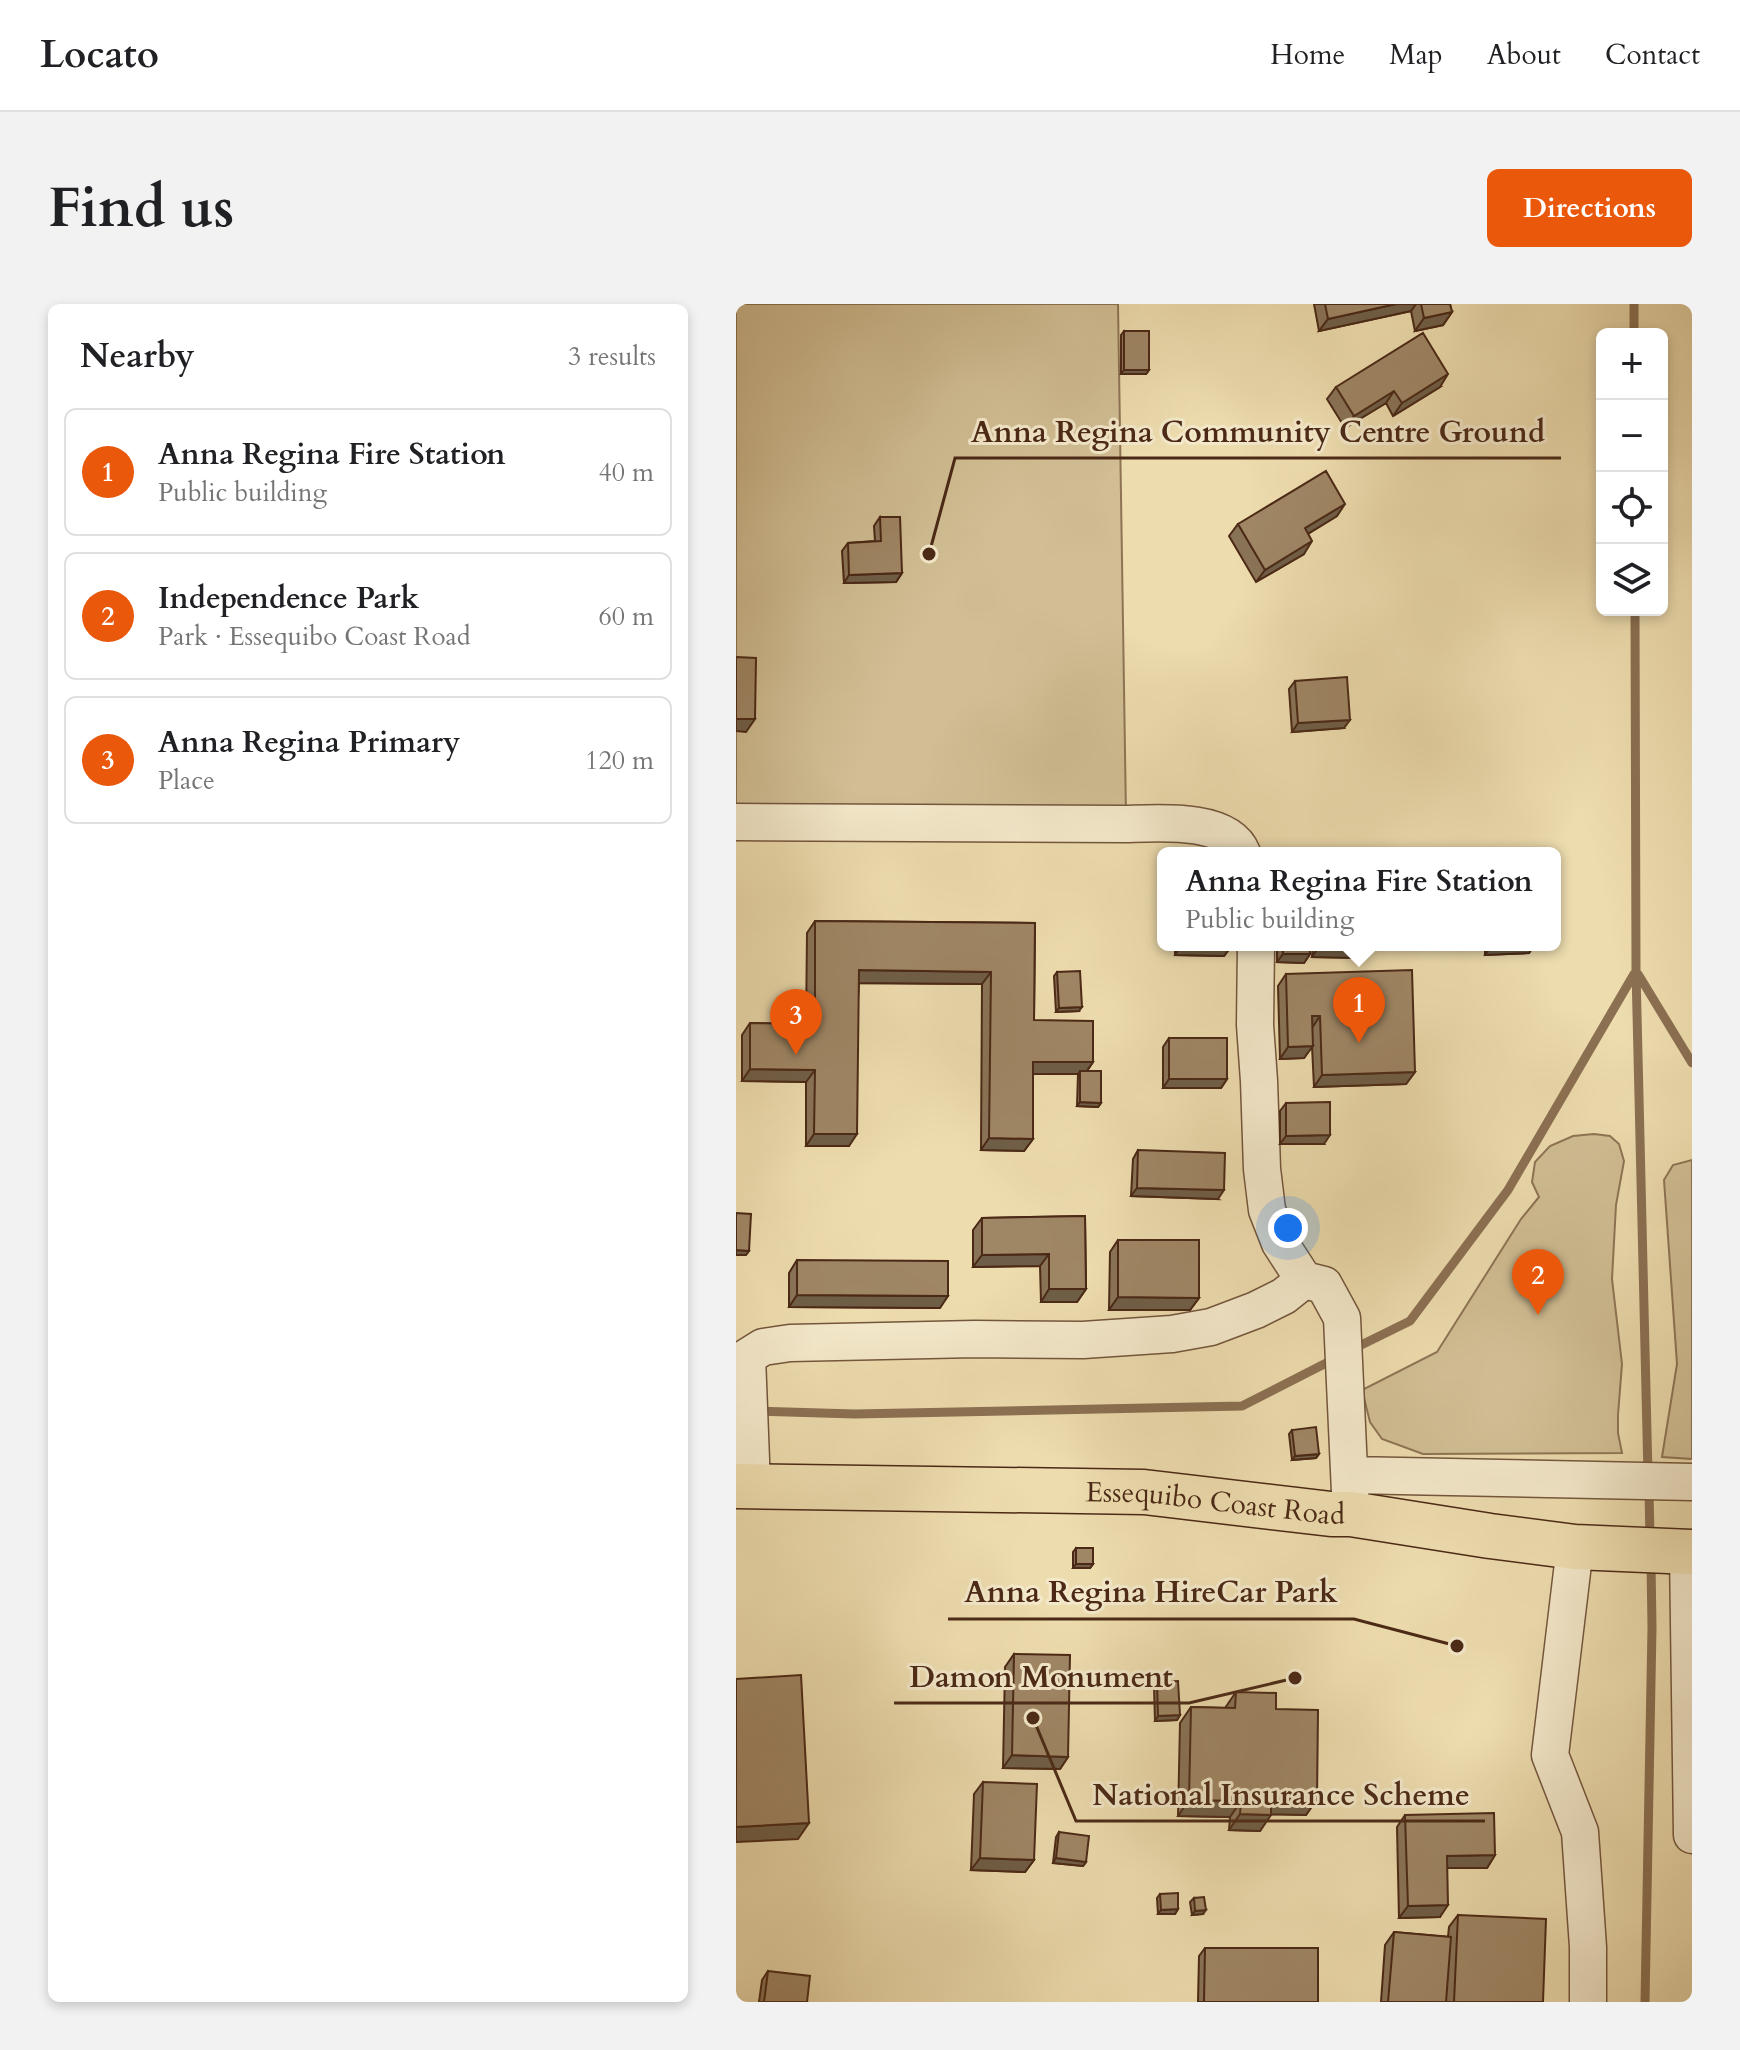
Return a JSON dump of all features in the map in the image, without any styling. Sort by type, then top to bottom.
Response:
[{"type":"main road","name":"Essequibo Coast Road","points":[[744,1486],[1144,1492],[1331,1514],[1350,1494],[1490,1536],[1588,1548],[1683,1552]]},
{"type":"street","points":[[736,822],[1175,822],[1212,829],[1238,843],[1240,847]]},
{"type":"street","points":[[1256,951],[1255,1025],[1267,1210],[1280,1243],[1304,1280],[1324,1285],[1342,1318],[1350,1494],[1585,1480],[1690,1482]]},
{"type":"street","points":[[744,1486],[750,1437],[747,1357],[763,1347],[790,1343],[1083,1340],[1172,1334],[1211,1327],[1256,1310],[1284,1296],[1304,1280]]},
{"type":"street","points":[[1588,1548],[1550,1755],[1580,1832],[1588,1947],[1588,2002]]},
{"type":"street","points":[[1683,1552],[1692,1835]]},
{"type":"shaded area","points":[[736,304],[1118,304],[1126,816],[736,804]]},
{"type":"shaded area","points":[[1573,1136],[1610,1136],[1619,1144],[1624,1161],[1616,1205],[1612,1279],[1622,1364],[1618,1433],[1622,1453],[1423,1454],[1382,1439],[1370,1422],[1362,1390],[1437,1352],[1521,1219],[1539,1197],[1532,1182],[1535,1162],[1550,1146]]},
{"type":"shaded area","points":[[1692,1160],[1692,1459],[1662,1457],[1677,1364],[1664,1180],[1673,1165]]},
{"type":"building","points":[[1325,304],[1396,304],[1328,319]]},
{"type":"building","points":[[1421,304],[1450,304],[1452,312],[1424,318]]},
{"type":"building","points":[[1124,331],[1149,331],[1149,370],[1124,370]]},
{"type":"building","points":[[1423,333],[1448,374],[1402,403],[1394,391],[1354,416],[1336,387]]},
{"type":"building","points":[[1326,471],[1345,504],[1305,528],[1312,541],[1265,570],[1238,524]]},
{"type":"building","points":[[880,517],[900,517],[902,573],[849,575],[848,543],[881,541]]},
{"type":"building","points":[[736,657],[756,658],[755,719],[736,719]]},
{"type":"building","points":[[1347,677],[1350,720],[1298,723],[1295,681]]},
{"type":"building","points":[[815,921],[1035,923],[1034,1020],[1093,1021],[1093,1062],[1033,1062],[1033,1139],[989,1138],[991,972],[859,970],[857,1134],[814,1134],[815,1070],[750,1069],[750,1023],[815,1024]]},
{"type":"building","points":[[1283,951],[1310,951],[1310,954],[1283,954]]},
{"type":"building","points":[[1412,970],[1415,1072],[1322,1075],[1320,1016],[1312,1016],[1313,1046],[1288,1047],[1286,974]]},
{"type":"building","points":[[1080,971],[1082,1007],[1059,1008],[1057,972]]},
{"type":"building","points":[[1169,1038],[1227,1038],[1227,1079],[1169,1079]]},
{"type":"building","points":[[1080,1071],[1101,1071],[1101,1103],[1080,1102]]},
{"type":"building","points":[[1330,1102],[1330,1135],[1286,1136],[1286,1103]]},
{"type":"building","points":[[1138,1150],[1225,1153],[1224,1190],[1137,1188]]},
{"type":"building","points":[[736,1213],[751,1214],[749,1251],[736,1250]]},
{"type":"building","points":[[1085,1216],[1086,1289],[1049,1289],[1049,1254],[982,1255],[982,1218]]},
{"type":"building","points":[[1118,1240],[1199,1240],[1199,1298],[1118,1297]]},
{"type":"building","points":[[797,1260],[948,1261],[948,1296],[797,1295]]},
{"type":"building","points":[[1316,1427],[1319,1454],[1295,1456],[1292,1430]]},
{"type":"building","points":[[1076,1548],[1093,1548],[1093,1564],[1076,1564]]},
{"type":"building","points":[[1014,1654],[1070,1655],[1068,1757],[1012,1755]]},
{"type":"building","points":[[801,1675],[809,1823],[736,1827],[736,1679]]},
{"type":"building","points":[[1178,1681],[1180,1715],[1158,1716],[1157,1682]]},
{"type":"building","points":[[1236,1692],[1276,1693],[1276,1709],[1318,1710],[1317,1799],[1271,1799],[1271,1815],[1240,1814],[1241,1801],[1189,1800],[1191,1707],[1235,1708]]},
{"type":"building","points":[[983,1782],[1037,1784],[1034,1860],[980,1858]]},
{"type":"building","points":[[1494,1813],[1495,1855],[1447,1856],[1448,1905],[1408,1906],[1405,1815]]},
{"type":"building","points":[[1059,1832],[1089,1836],[1086,1862],[1056,1858]]},
{"type":"building","points":[[1178,1893],[1178,1909],[1161,1910],[1160,1894]]},
{"type":"building","points":[[1204,1897],[1206,1910],[1195,1911],[1194,1898]]},
{"type":"building","points":[[1458,1915],[1546,1919],[1543,2002],[1454,2002]]},
{"type":"building","points":[[1394,1932],[1451,1937],[1446,2002],[1388,2002]]},
{"type":"building","points":[[1205,1948],[1318,1948],[1318,2002],[1204,2002]]},
{"type":"building","points":[[768,1971],[810,1976],[807,2002],[764,2002]]},
{"type":"waterway","points":[[1634,304],[1634,328]]},
{"type":"waterway","points":[[1635,616],[1636,971],[1648,1475]]},
{"type":"waterway","points":[[1353,1349],[1410,1321],[1508,1190],[1634,974]]},
{"type":"waterway","points":[[1638,974],[1692,1063]]},
{"type":"waterway","points":[[755,1411],[855,1414],[1242,1406],[1336,1358]]},
{"type":"waterway","points":[[1649,1490],[1650,1539]]},
{"type":"waterway","points":[[1645,2002],[1651,1562]]},
{"type":"place","name":"Anna Regina Community Centre Ground","points":[[929,554]]},
{"type":"place","name":"Anna Regina Fire Station","points":[[1359,1043]]},
{"type":"place","name":"Anna Regina Primary","points":[[796,1055]]},
{"type":"place","name":"Independence Park","points":[[1538,1315]]},
{"type":"place","name":"Anna Regina HireCar Park","points":[[1457,1646]]},
{"type":"place","name":"Damon Monument","points":[[1295,1678]]},
{"type":"place","name":"National Insurance Scheme","points":[[1033,1718]]}]
